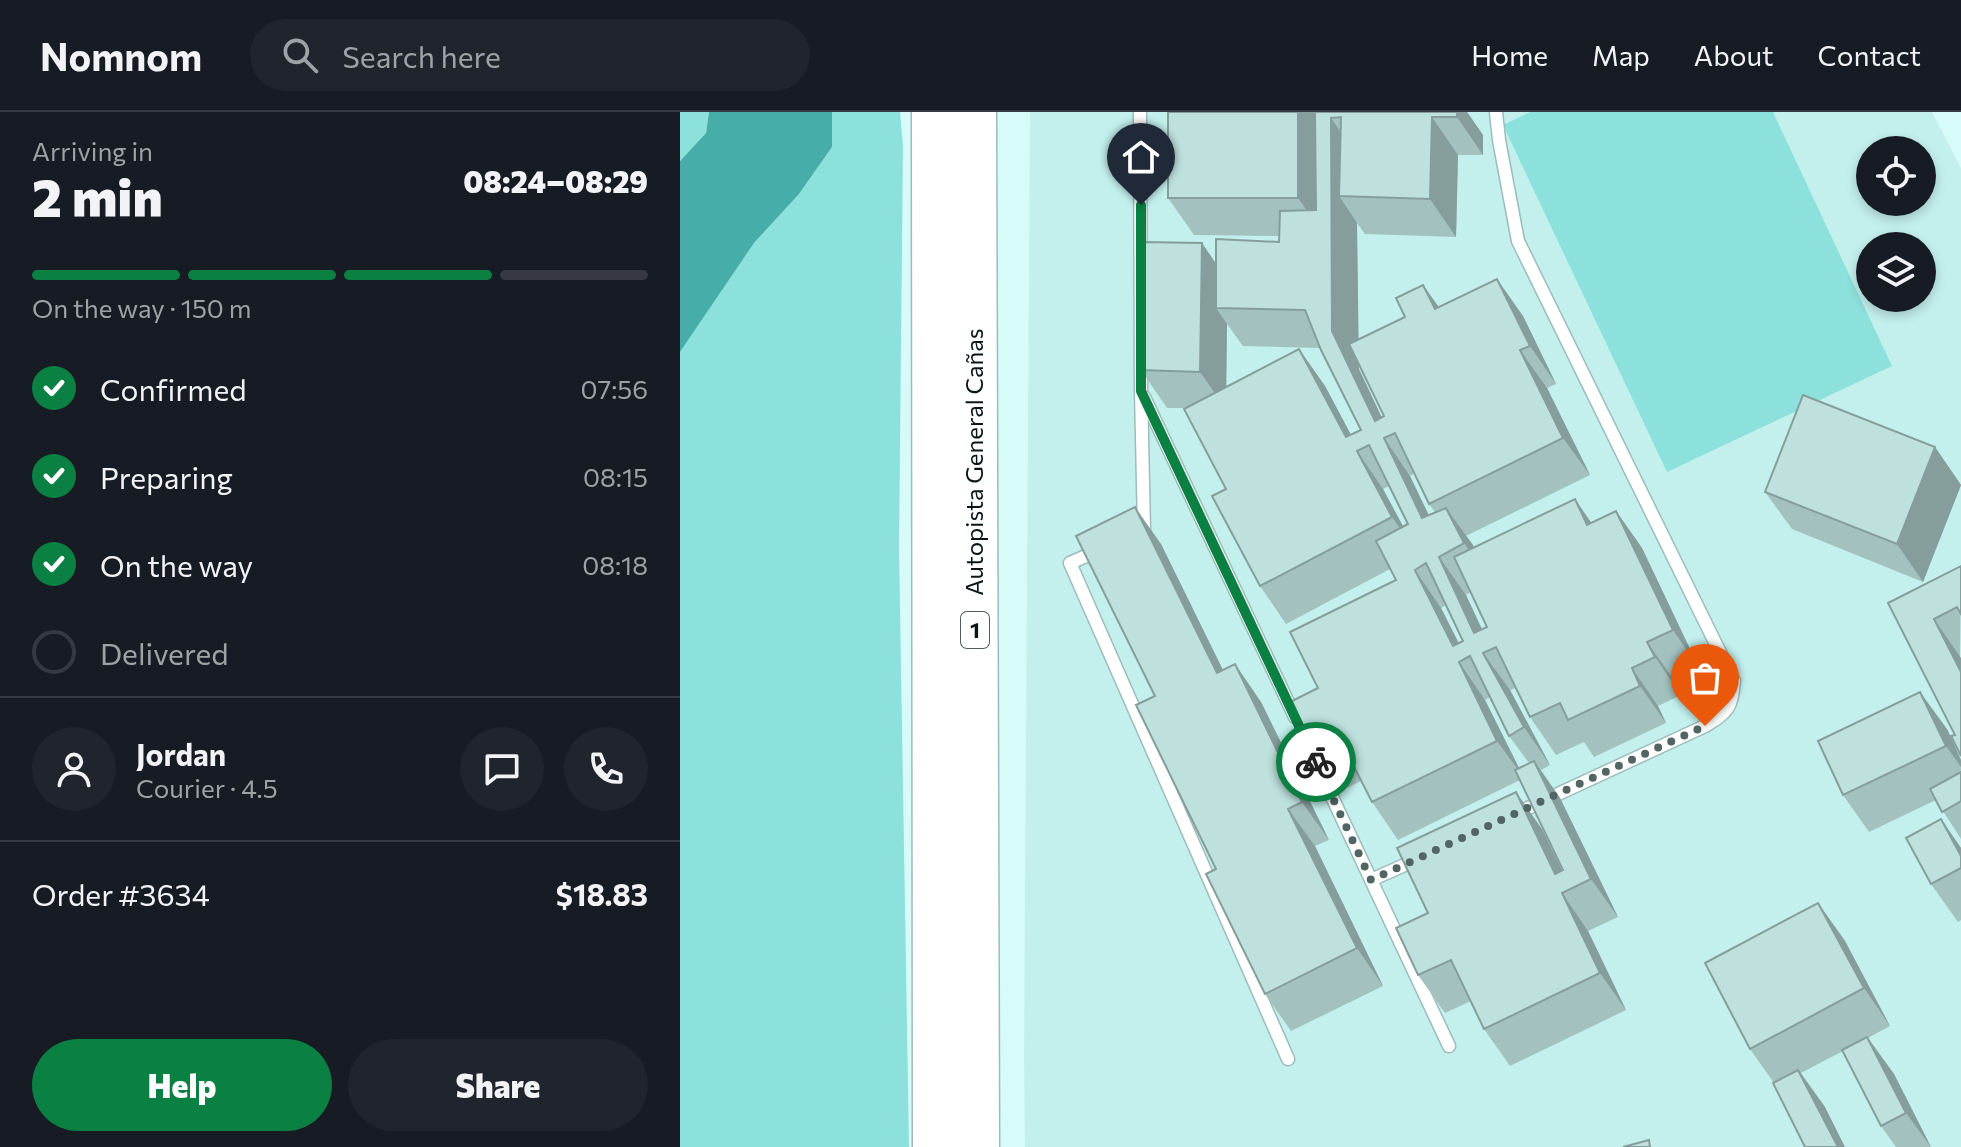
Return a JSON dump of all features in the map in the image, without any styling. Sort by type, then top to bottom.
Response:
[{"type":"highway","name":"Autopista General Cañas","points":[[934,112],[935,1147]]},
{"type":"highway","name":"Autopista General Cañas","points":[[974,112],[977,1147]]},
{"type":"lane","points":[[1132,536],[1144,530],[1140,112]]},
{"type":"lane","points":[[1496,112],[1518,241],[1734,681],[1733,701],[1724,715],[1497,822]]},
{"type":"lane","points":[[1141,391],[1297,722]]},
{"type":"lane","points":[[1107,547],[1070,563],[1288,1059]]},
{"type":"lane","points":[[1304,736],[1449,1046]]},
{"type":"lane","points":[[1371,880],[1427,855]]},
{"type":"shaded area","points":[[680,112],[709,112],[706,133],[680,161]]},
{"type":"shaded area","points":[[709,112],[832,112],[832,147],[799,194],[754,243],[680,352],[680,161],[706,133]]},
{"type":"shaded area","points":[[832,112],[900,112],[903,147],[899,547],[909,1147],[680,1147],[680,352],[754,243],[799,194],[832,147]]},
{"type":"shaded area","points":[[1030,112],[1932,112],[1961,168],[1961,1147],[1025,1147]]},
{"type":"shaded area","points":[[1530,112],[1773,112],[1856,289],[1856,312],[1867,312],[1892,366],[1667,472],[1503,125]]},
{"type":"building","points":[[1168,112],[1298,112],[1298,198],[1168,198]]},
{"type":"building","points":[[1315,112],[1457,112],[1457,117],[1432,117],[1430,199],[1339,196],[1341,117],[1331,118],[1332,331],[1375,421],[1384,416],[1349,344],[1405,317],[1396,298],[1423,285],[1435,309],[1497,279],[1530,346],[1520,350],[1563,438],[1429,504],[1395,433],[1384,438],[1422,518],[1446,508],[1464,543],[1439,557],[1474,633],[1487,627],[1454,557],[1575,499],[1587,525],[1616,511],[1673,630],[1647,642],[1655,657],[1632,668],[1640,686],[1568,720],[1560,703],[1530,717],[1496,647],[1483,653],[1524,727],[1509,736],[1470,656],[1459,662],[1497,741],[1372,802],[1341,741],[1311,755],[1286,704],[1318,688],[1290,632],[1396,580],[1376,541],[1408,524],[1369,445],[1357,451],[1392,517],[1260,586],[1212,496],[1226,489],[1184,409],[1299,349],[1346,437],[1361,430],[1321,350],[1305,310],[1216,308],[1216,239],[1279,242],[1280,211],[1316,210]],"holes":[[[1426,563],[1463,641],[1453,646],[1415,570]]]},
{"type":"building","points":[[1143,242],[1202,243],[1200,372],[1141,370]]},
{"type":"building","points":[[1803,395],[1935,447],[1897,544],[1765,492]]},
{"type":"building","points":[[1135,507],[1217,673],[1235,664],[1302,802],[1288,809],[1357,948],[1265,994],[1206,874],[1216,869],[1136,705],[1155,696],[1076,536]]},
{"type":"building","points":[[1961,566],[1961,614],[1957,607],[1934,619],[1961,672],[1961,756],[1951,736],[1955,735],[1888,603]]},
{"type":"building","points":[[1920,692],[1946,746],[1843,795],[1818,741]]},
{"type":"building","points":[[1534,761],[1591,879],[1562,893],[1600,973],[1484,1029],[1451,960],[1418,975],[1396,928],[1428,913],[1397,848],[1516,792],[1555,874],[1563,870],[1515,770]]},
{"type":"building","points":[[1961,772],[1961,801],[1942,812],[1930,789]]},
{"type":"building","points":[[1941,819],[1961,856],[1961,868],[1931,884],[1906,838]]},
{"type":"building","points":[[1818,903],[1864,988],[1750,1049],[1705,963]]},
{"type":"building","points":[[1867,1037],[1906,1113],[1881,1126],[1842,1050]]},
{"type":"building","points":[[1798,1070],[1838,1147],[1805,1147],[1773,1083]]},
{"type":"building","points":[[1649,1140],[1650,1147],[1623,1147]]},
{"type":"way so far","points":[[1316,762],[1371,880],[1705,726]]},
{"type":"route","points":[[1141,205],[1141,391],[1316,762]]}]
